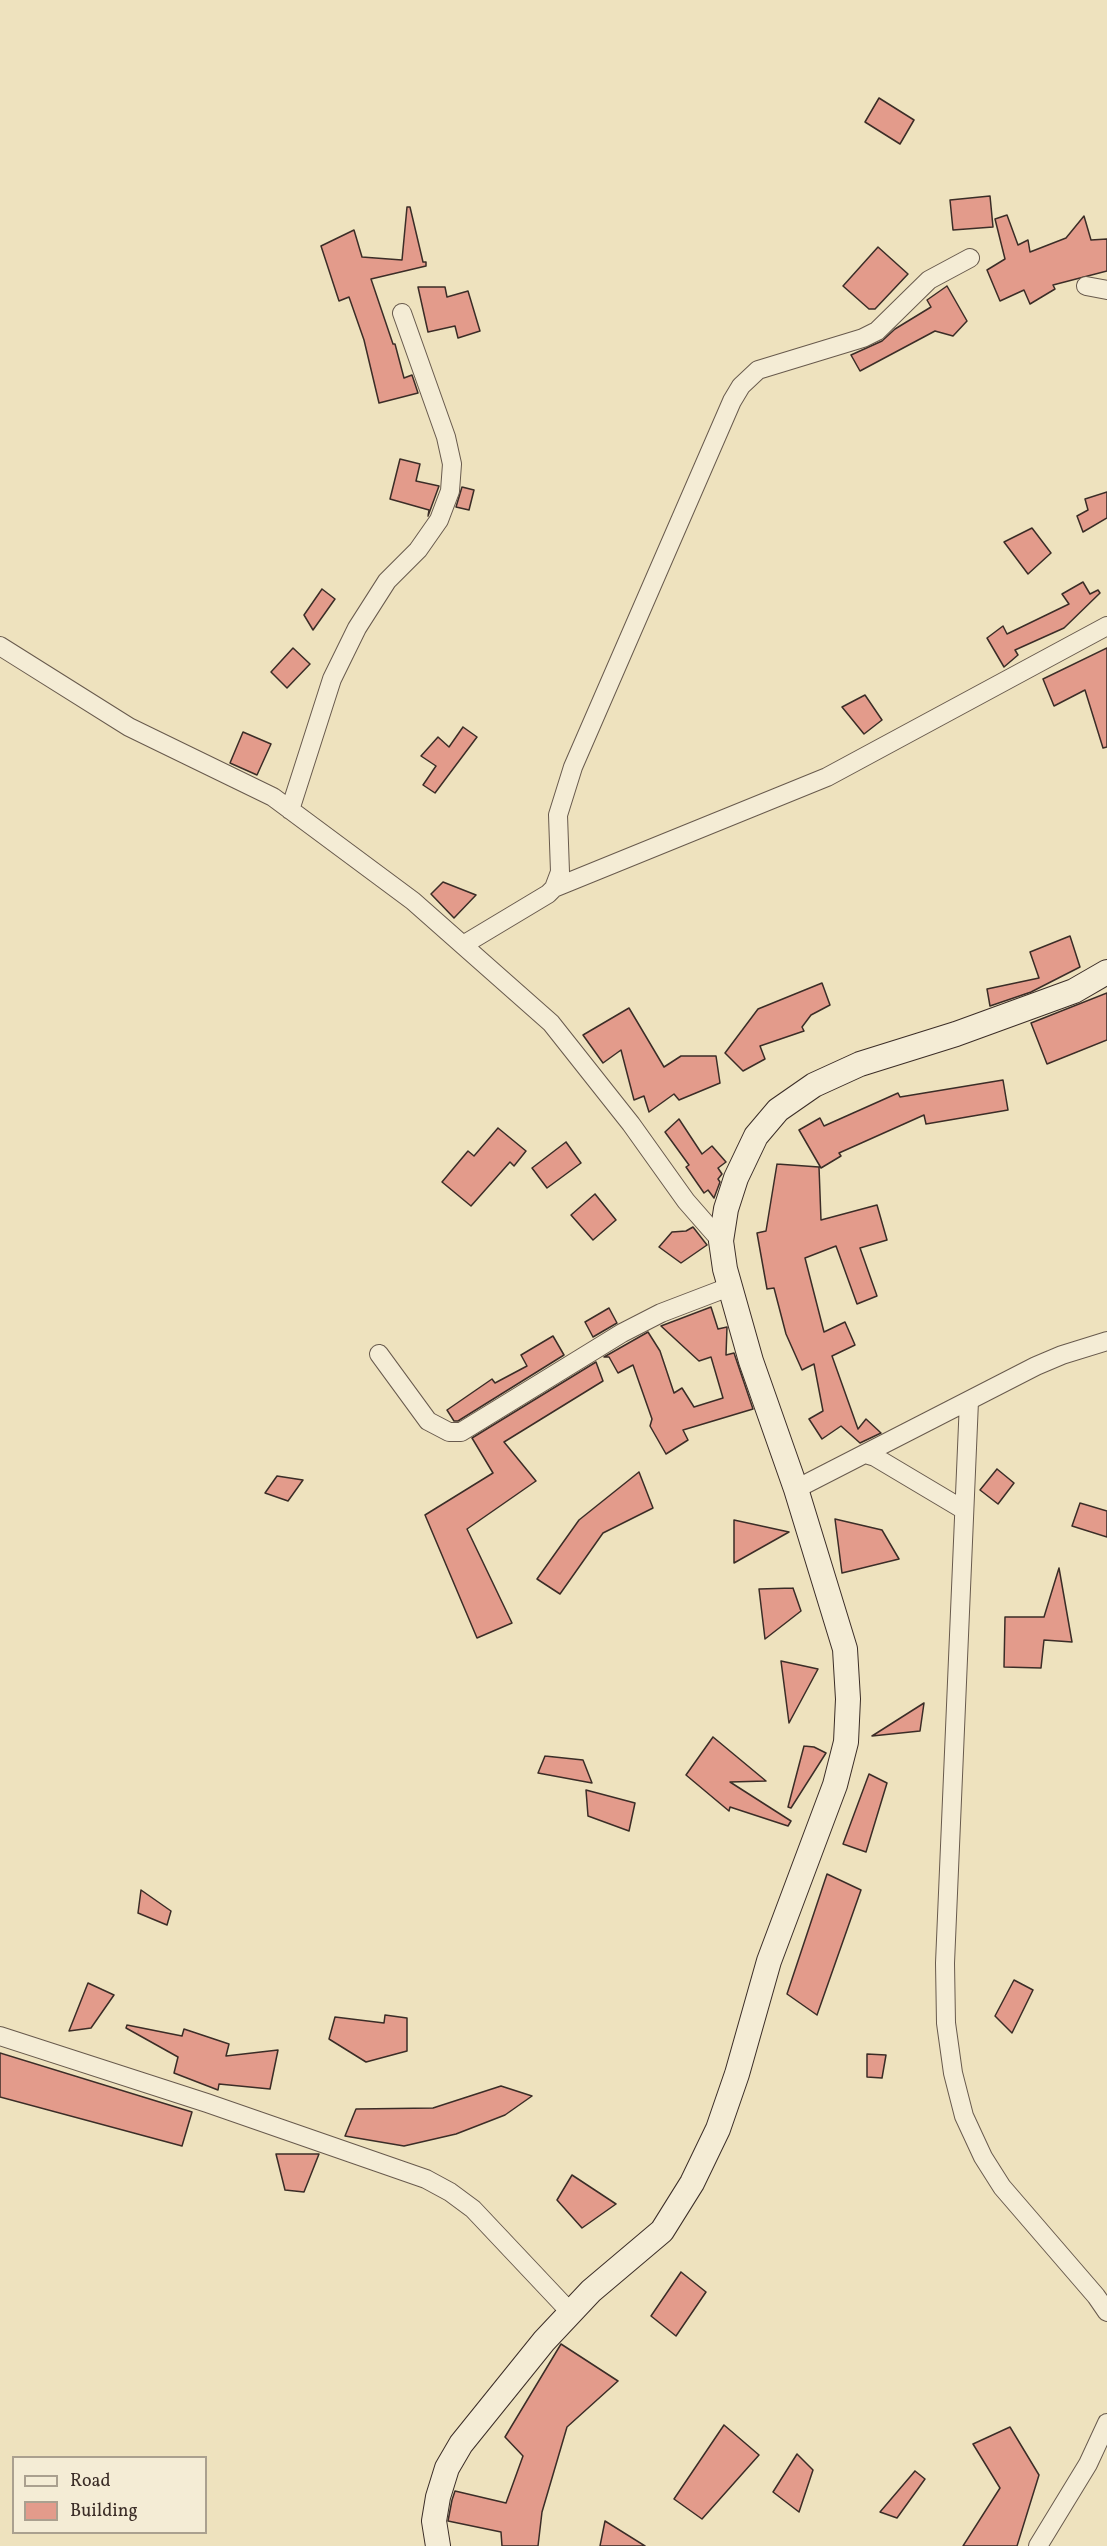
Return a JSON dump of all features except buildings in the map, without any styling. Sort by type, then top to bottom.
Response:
[{"type":"main road","points":[[438,2546],[434,2522],[438,2497],[447,2468],[461,2444],[544,2341],[572,2314],[591,2291],[662,2231],[692,2183],[718,2129],[737,2074],[773,1950],[835,1785],[846,1742],[848,1700],[845,1649],[796,1489],[751,1361],[729,1287],[721,1241],[726,1209],[736,1178],[756,1136],[778,1110],[814,1085],[860,1064],[956,1034],[1074,991],[1107,972]]},
{"type":"street","points":[[554,888],[560,872],[558,815],[566,785],[732,401],[741,386],[758,370],[862,338],[877,331],[929,280],[970,258]]},
{"type":"street","points":[[1086,286],[1107,290]]},
{"type":"street","points":[[290,810],[332,679],[352,638],[387,581],[418,550],[440,520],[450,490],[452,464],[447,437],[402,313]]},
{"type":"street","points":[[463,945],[548,894],[554,888],[827,777],[1107,626]]},
{"type":"street","points":[[0,646],[129,727],[273,797],[413,901],[551,1023],[631,1124],[686,1201],[721,1241]]},
{"type":"street","points":[[379,1354],[428,1421],[449,1432],[461,1432],[638,1324],[729,1287]]},
{"type":"street","points":[[796,1489],[1036,1366],[1107,1341]]},
{"type":"street","points":[[969,1401],[945,1963],[946,2023],[953,2073],[964,2116],[983,2157],[1002,2187],[1096,2296],[1107,2312]]},
{"type":"street","points":[[865,1454],[875,1457],[964,1510]]},
{"type":"street","points":[[0,2036],[207,2103],[426,2179],[450,2192],[473,2209],[572,2314]]},
{"type":"street","points":[[1038,2546],[1088,2464],[1107,2423]]}]
